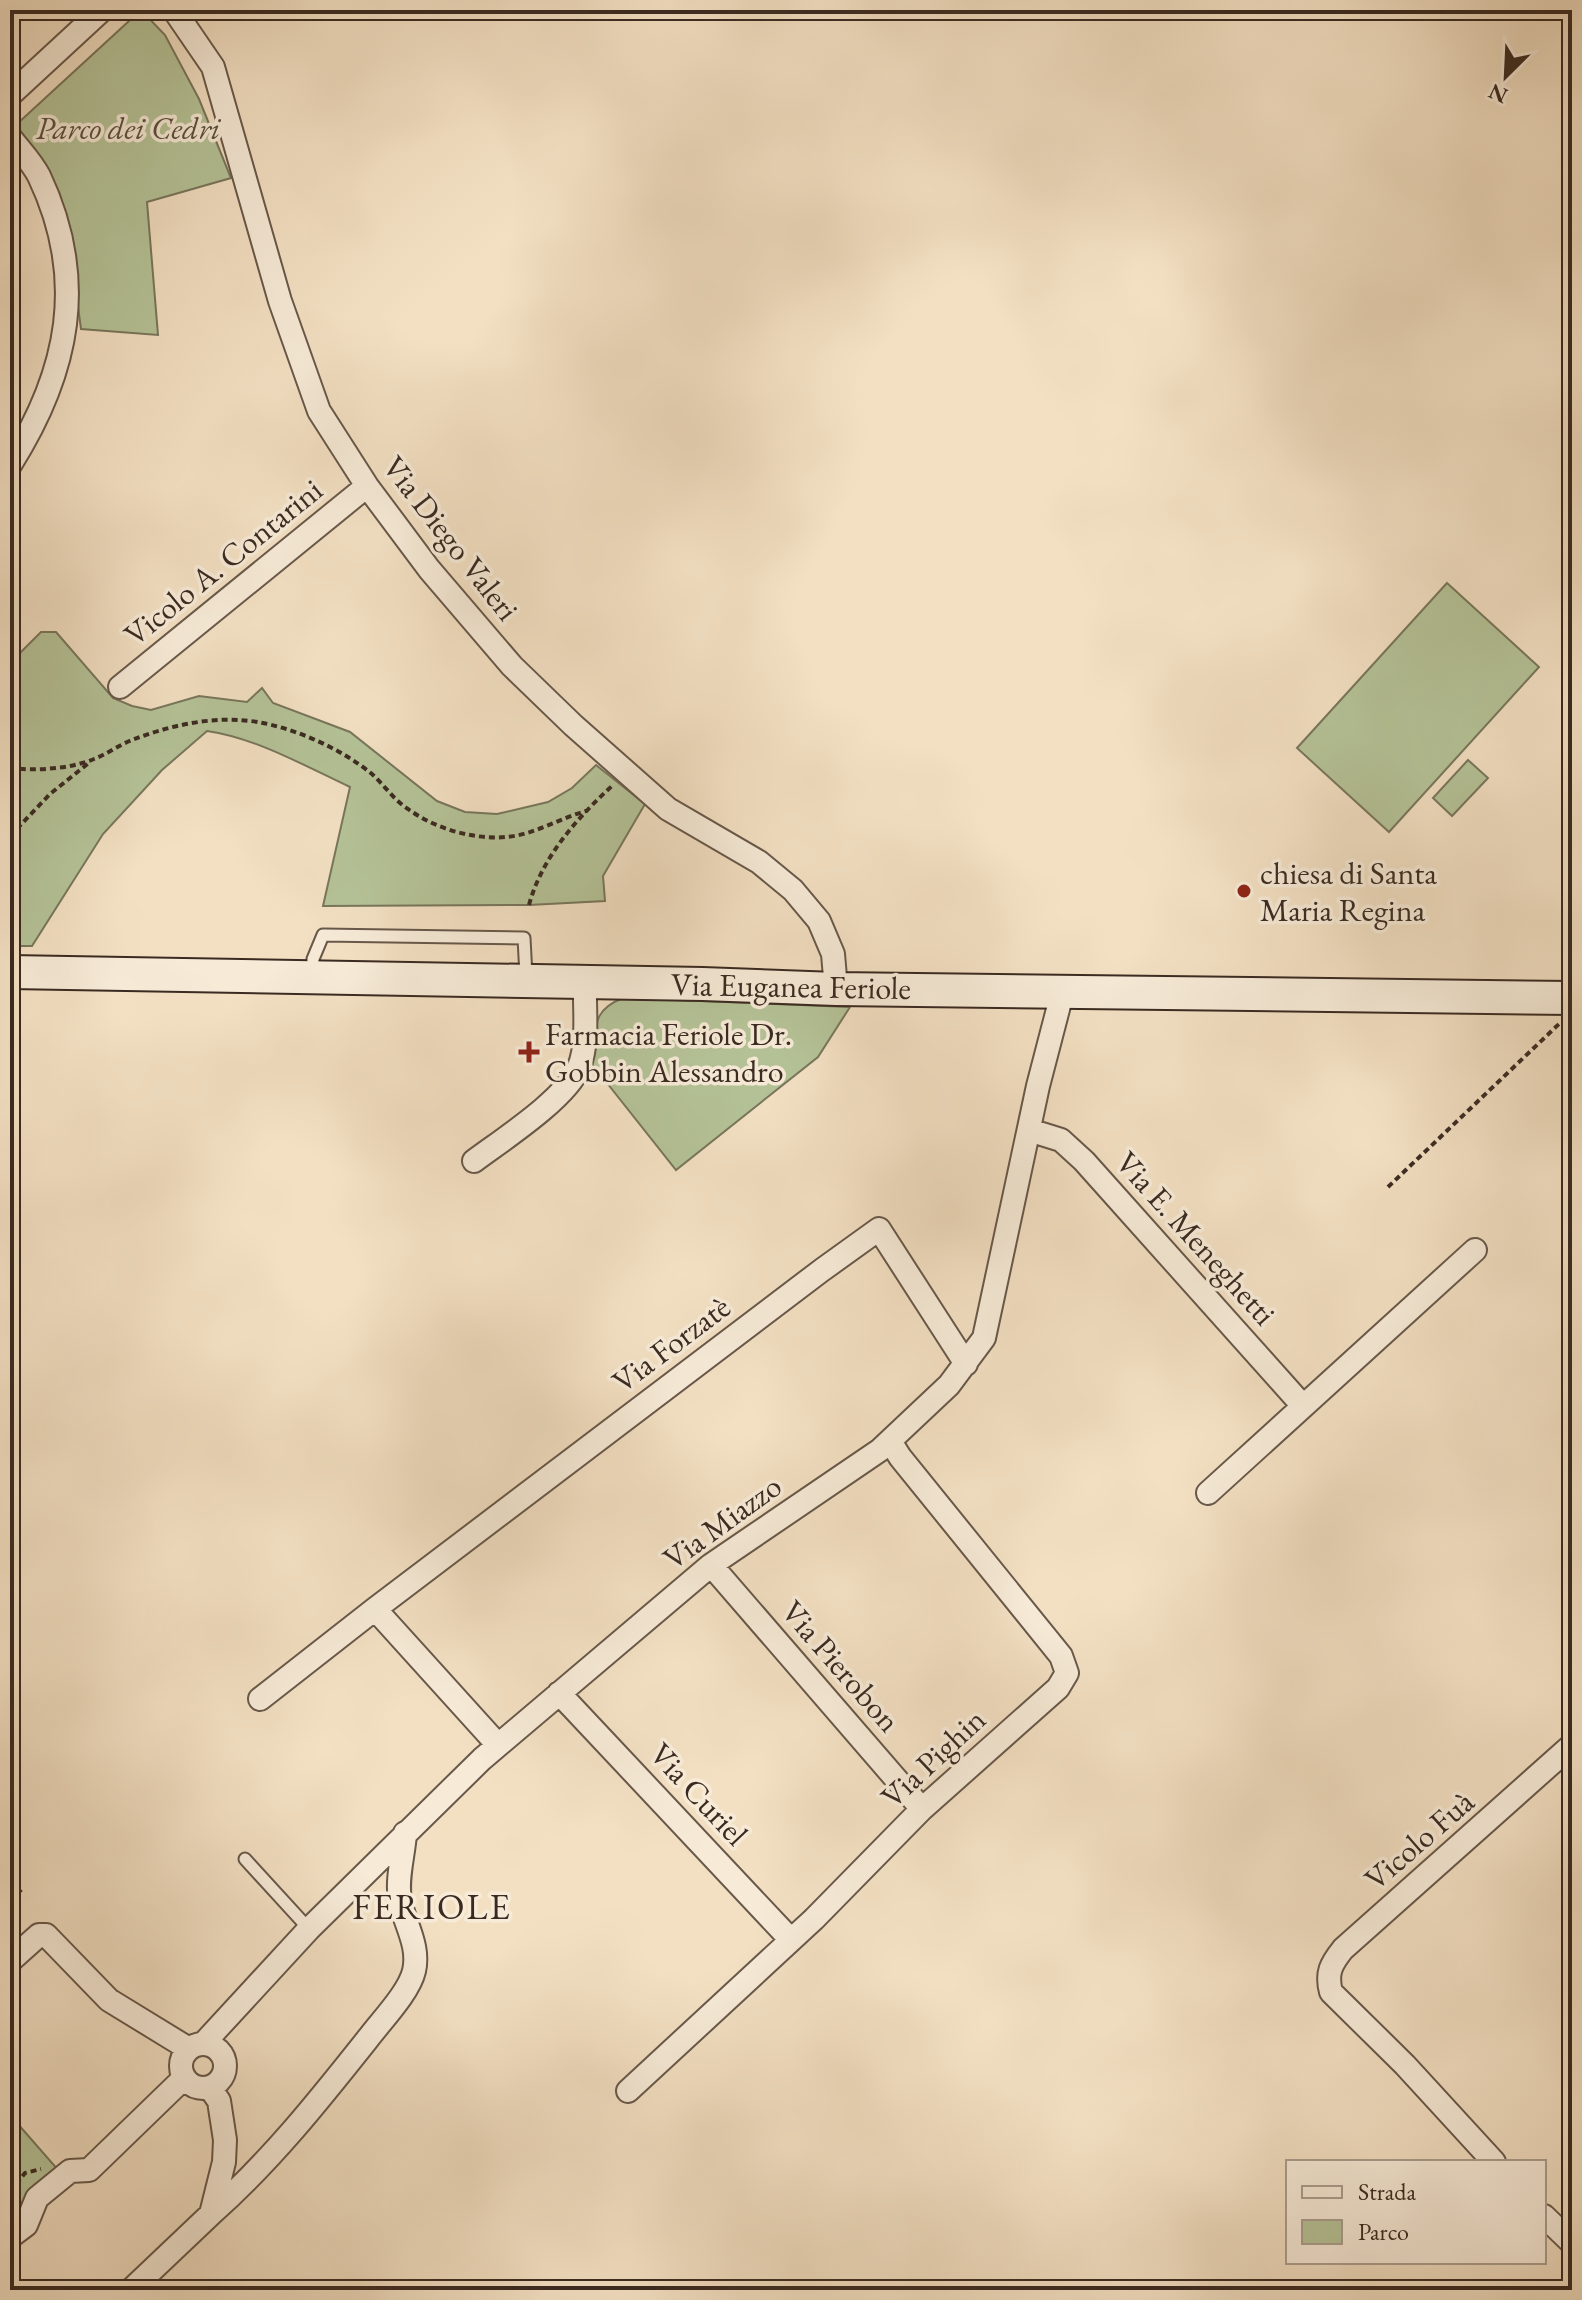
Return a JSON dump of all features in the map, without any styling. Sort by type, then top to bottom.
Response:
[{"type":"main road","name":"Via Euganea Feriole","points":[[10,972],[585,981],[836,989],[1063,990],[1566,1011]]},
{"type":"street","points":[[10,95],[102,10]]},
{"type":"street","name":"Via Diego Valeri","points":[[174,10],[213,67],[280,301],[319,411],[367,486],[429,569],[512,666],[668,809],[759,862],[793,890],[819,921],[833,954],[836,989]]},
{"type":"street","points":[[10,137],[38,174],[62,234],[67,279],[66,326],[55,375],[36,421],[10,465]]},
{"type":"street","name":"Vicolo A. Contarini","points":[[120,687],[367,486]]},
{"type":"street","points":[[474,1161],[563,1092],[579,1068],[584,1046],[585,981]]},
{"type":"street","name":"Via Miazzo","points":[[196,2046],[239,2006],[361,1876],[498,1745],[711,1565],[890,1441],[949,1385],[984,1338],[1063,990]]},
{"type":"street","name":"Via E. Meneghetti","points":[[1029,1130],[1061,1140],[1084,1161],[1303,1406]]},
{"type":"street","name":"Via Forzatè","points":[[260,1699],[879,1229],[966,1364]]},
{"type":"street","points":[[1208,1493],[1475,1250]]},
{"type":"street","name":"Via Pighin","points":[[628,2091],[791,1940],[922,1809],[1058,1688],[1067,1673],[1061,1656],[890,1441]]},
{"type":"street","name":"Via Pierobon","points":[[711,1565],[922,1809]]},
{"type":"street","points":[[375,1609],[498,1745]]},
{"type":"street","name":"Via Curiel","points":[[559,1693],[791,1940]]},
{"type":"street","name":"Vicolo Fuà","points":[[1492,2160],[1405,2065],[1331,1992],[1327,1976],[1333,1961],[1343,1949],[1572,1745]]},
{"type":"street","points":[[131,2290],[249,2181],[303,2120],[396,2004],[414,1971],[413,1939],[399,1891],[405,1833]]},
{"type":"street","points":[[361,1876],[381,1878],[399,1891]]},
{"type":"street","points":[[10,1961],[39,1935],[46,1935],[109,2000],[196,2046],[216,2048],[224,2058]]},
{"type":"street","name":"Via Miazzo","points":[[210,2088],[224,2075],[224,2058],[239,2006]]},
{"type":"street","points":[[196,2046],[181,2063],[184,2078],[194,2087],[210,2088],[219,2101],[225,2140],[222,2174],[211,2214]]},
{"type":"street","points":[[10,2237],[26,2225],[37,2198],[70,2171],[89,2170],[184,2078]]},
{"type":"street","points":[[1546,2218],[1572,2243]]},
{"type":"lane","points":[[312,977],[313,959],[323,935],[524,938],[526,981]]},
{"type":"lane","points":[[245,1859],[309,1929]]},
{"type":"path","points":[[10,836],[50,794],[93,760],[130,740],[177,725],[240,720],[320,742],[373,775],[409,810],[450,830],[506,837],[545,827],[566,816],[586,811]]},
{"type":"path","points":[[10,768],[56,767],[93,760]]},
{"type":"path","points":[[529,905],[546,861],[586,811],[625,771]]},
{"type":"path","points":[[1388,1187],[1566,1011]]},
{"type":"path","points":[[10,1901],[22,1889]]},
{"type":"green space","name":"Parco dei Cedri","points":[[141,10],[165,35],[199,99],[231,178],[147,202],[158,335],[81,329],[68,233],[17,124]]},
{"type":"green space","points":[[1447,583],[1539,667],[1389,832],[1297,748]]},
{"type":"green space","points":[[41,632],[56,632],[113,698],[132,706],[151,710],[199,696],[247,702],[262,688],[273,703],[350,732],[437,801],[465,812],[497,814],[548,802],[572,788],[596,765],[645,804],[603,876],[605,901],[529,905],[323,906],[350,787],[262,746],[207,731],[162,770],[103,834],[32,946],[10,946],[10,663]]},
{"type":"green space","points":[[1468,760],[1488,778],[1452,816],[1433,798]]},
{"type":"green space","points":[[623,998],[850,1007],[818,1057],[676,1170],[592,1064],[599,1017]]},
{"type":"green space","points":[[10,2115],[60,2172],[18,2205],[10,2207]]},
{"type":"place","name":"chiesa di Santa Maria Regina","points":[[1244,891]]},
{"type":"place","name":"Farmacia Feriole Dr. Gobbin Alessandro","points":[[529,1052]]},
{"type":"district","name":"FERIOLE","points":[[432,1906]]}]
